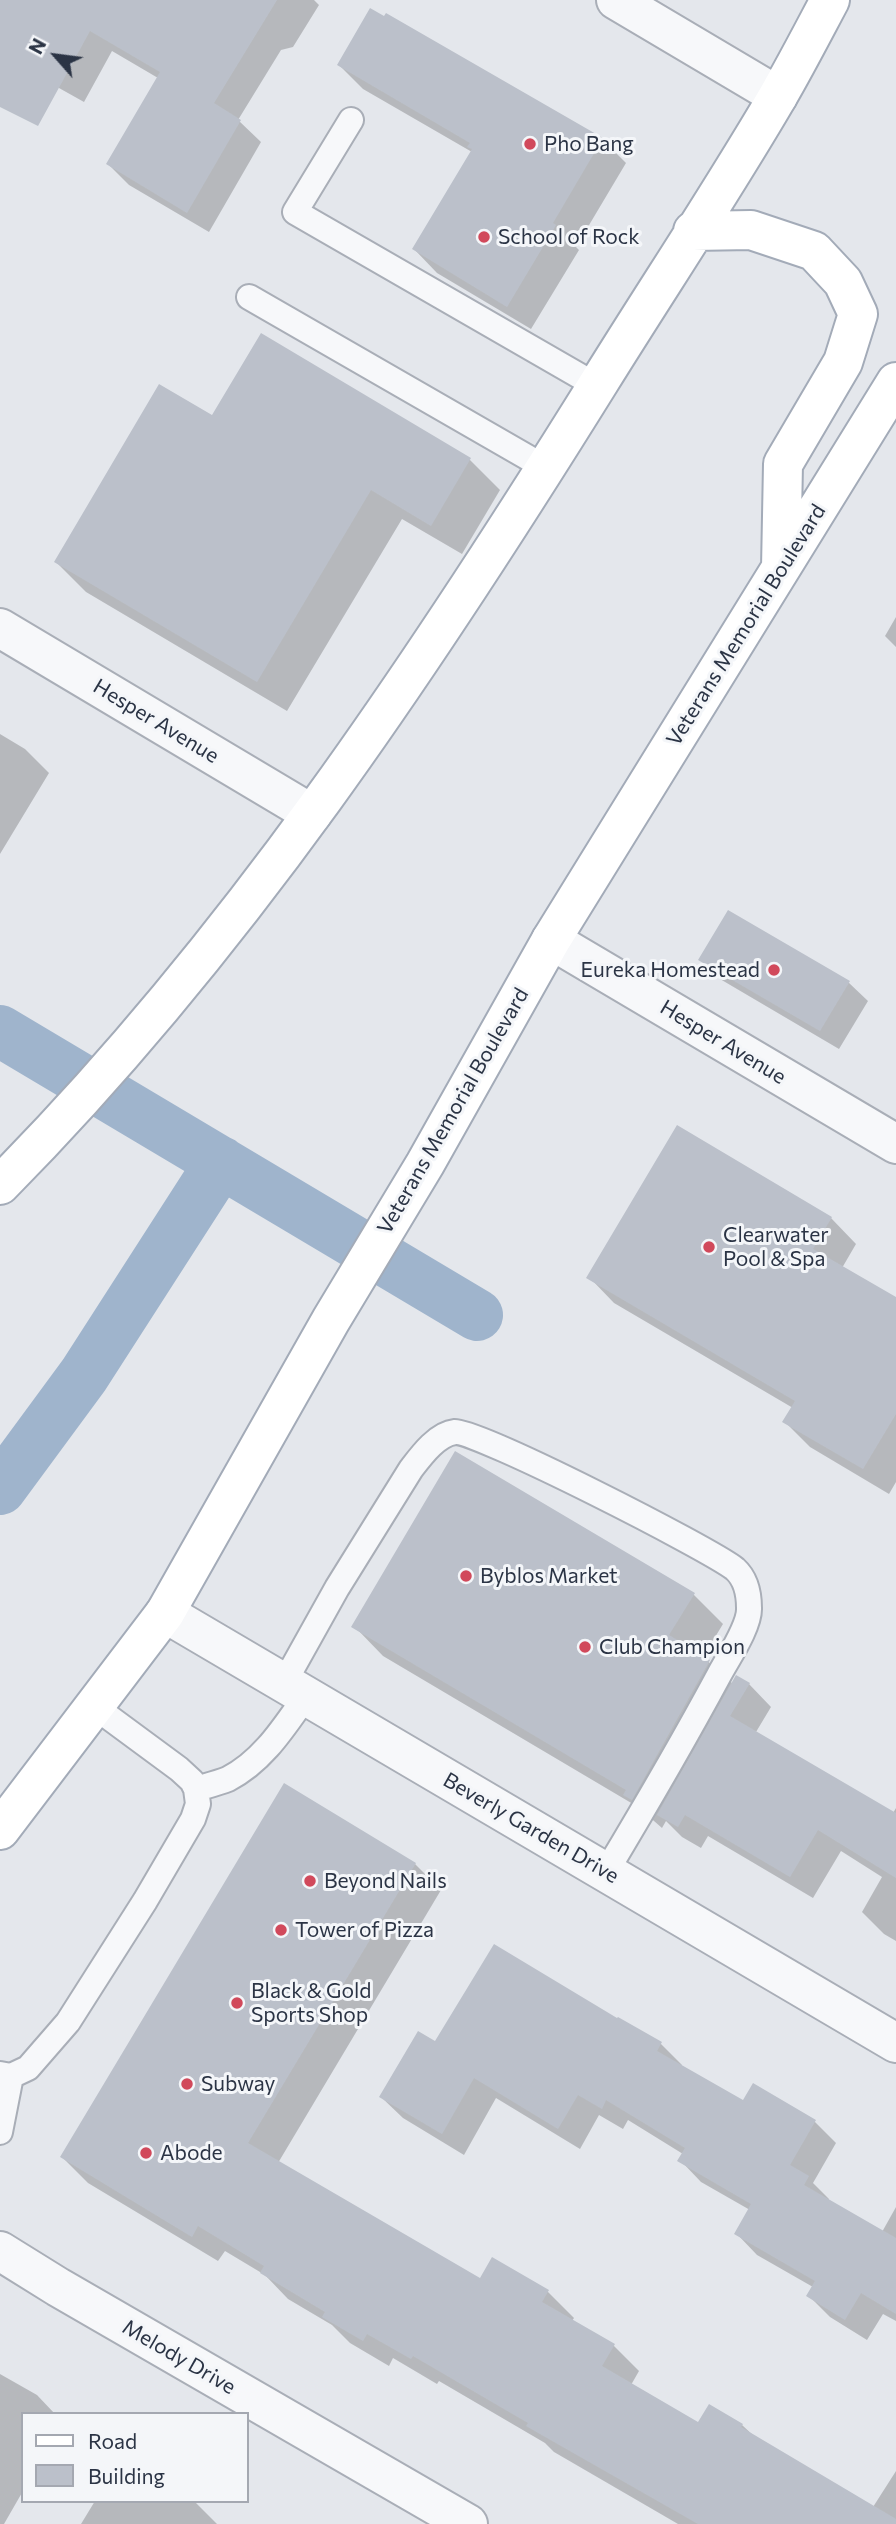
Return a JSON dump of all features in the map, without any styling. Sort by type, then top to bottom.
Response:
[{"type":"main road","points":[[0,1185],[166,1004],[312,814],[474,583],[778,96],[830,0]]},
{"type":"main road","points":[[693,230],[751,230],[814,251],[843,282],[858,314],[843,362],[783,464],[782,568]]},
{"type":"main road","name":"Veterans Memorial Boulevard","points":[[0,1830],[165,1613],[331,1320],[425,1164],[551,940],[896,382]]},
{"type":"main road","points":[[0,1801],[65,1746]]},
{"type":"street","points":[[616,0],[778,96]]},
{"type":"street","name":"Hesper Avenue","points":[[0,628],[312,814]]},
{"type":"street","name":"Hesper Avenue","points":[[551,940],[896,1144]]},
{"type":"street","name":"Beverly Garden Drive","points":[[165,1613],[896,2043]]},
{"type":"street","name":"Melody Drive","points":[[0,2251],[468,2524]]},
{"type":"lane","points":[[351,120],[295,212],[597,386]]},
{"type":"lane","points":[[249,297],[546,468]]},
{"type":"lane","points":[[196,1789],[227,1779],[249,1766],[271,1745],[337,1588],[411,1469],[424,1453],[443,1437],[455,1432],[473,1435],[677,1535],[736,1570],[747,1587],[750,1612],[739,1639],[678,1751],[606,1872]]},
{"type":"lane","points":[[0,2132],[6,2075],[28,2068],[75,2011],[145,1900],[198,1804],[192,1781],[95,1707]]},
{"type":"building","points":[[0,0],[277,0],[214,103],[241,120],[187,213],[106,164],[160,72],[90,31],[38,126],[0,107]]},
{"type":"building","points":[[370,8],[384,16],[386,13],[603,138],[553,223],[556,225],[507,307],[412,249],[472,149],[467,147],[470,143],[337,65]]},
{"type":"building","points":[[261,333],[471,458],[431,526],[371,490],[257,682],[54,562],[159,384],[212,415]]},
{"type":"building","name":"Eureka Homestead","points":[[728,910],[850,981],[820,1031],[698,960]]},
{"type":"building","name":"Clearwater Pool & Spa","points":[[677,1125],[832,1217],[813,1249],[896,1297],[896,1414],[863,1469],[782,1422],[795,1401],[586,1278]]},
{"type":"building","points":[[455,1451],[695,1593],[669,1635],[710,1660],[632,1800],[623,1795],[626,1790],[351,1627]]},
{"type":"building","points":[[736,1675],[750,1683],[730,1716],[896,1813],[896,1878],[818,1830],[790,1877],[685,1815],[678,1827],[657,1815]]},
{"type":"building","points":[[284,1783],[416,1863],[248,2143],[480,2278],[492,2257],[549,2290],[542,2302],[615,2344],[602,2366],[698,2422],[709,2404],[743,2424],[741,2427],[896,2519],[896,2524],[698,2524],[526,2426],[528,2423],[413,2356],[411,2359],[367,2334],[363,2341],[322,2317],[325,2312],[260,2273],[264,2266],[198,2226],[192,2237],[60,2157]]},
{"type":"building","points":[[494,1944],[662,2042],[657,2051],[743,2100],[753,2083],[816,2120],[790,2165],[809,2176],[804,2185],[896,2238],[896,2314],[861,2293],[845,2320],[806,2296],[815,2281],[734,2234],[751,2204],[677,2161],[685,2148],[606,2100],[602,2109],[578,2095],[558,2129],[474,2078],[442,2134],[379,2097],[418,2031],[435,2041]]},
{"type":"waterway","points":[[0,1031],[477,1315]]},
{"type":"waterway","points":[[0,1489],[84,1375],[221,1162]]},
{"type":"place","name":"Pho Bang","points":[[530,144]]},
{"type":"place","name":"School of Rock","points":[[484,237]]},
{"type":"place","name":"Eureka Homestead","points":[[774,970]]},
{"type":"place","name":"Clearwater Pool & Spa","points":[[709,1247]]},
{"type":"place","name":"Byblos Market","points":[[466,1576]]},
{"type":"place","name":"Club Champion","points":[[585,1647]]},
{"type":"place","name":"Beyond Nails","points":[[310,1881]]},
{"type":"place","name":"Tower of Pizza","points":[[281,1930]]},
{"type":"place","name":"Black & Gold Sports Shop","points":[[237,2003]]},
{"type":"place","name":"Subway","points":[[187,2084]]},
{"type":"place","name":"Abode","points":[[146,2153]]}]
